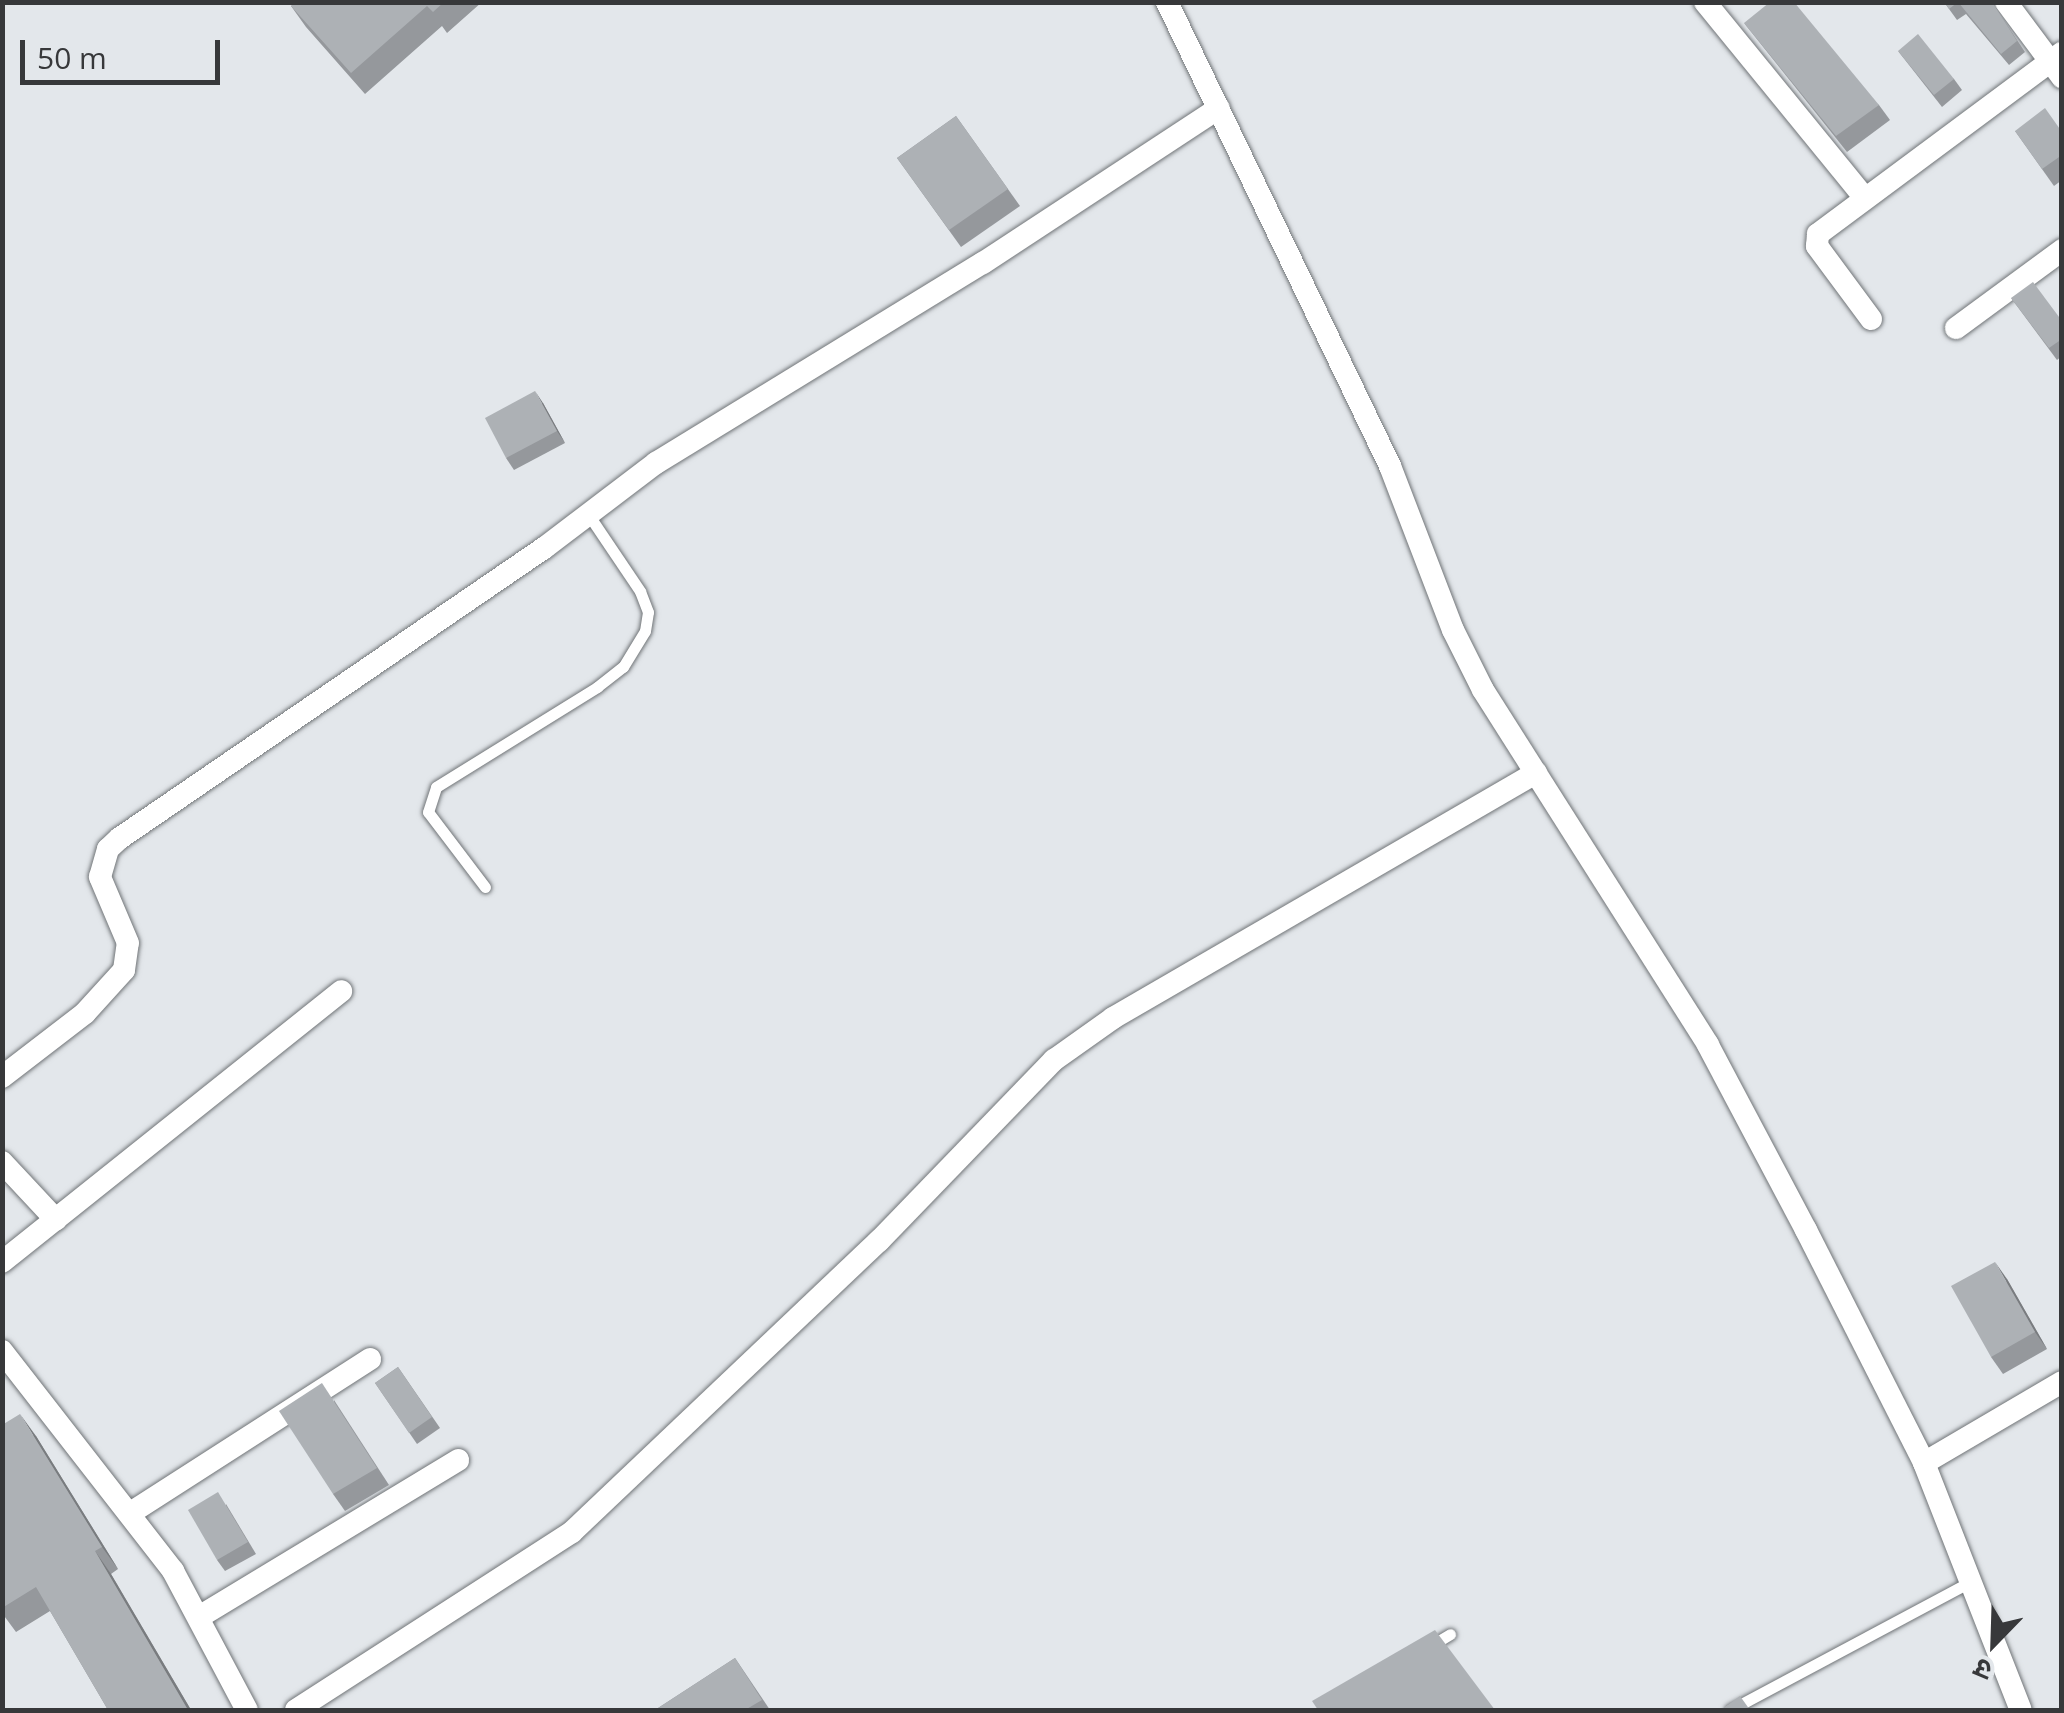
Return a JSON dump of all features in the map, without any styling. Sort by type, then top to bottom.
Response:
[{"type":"street","points":[[1167,2],[1390,466],[1453,630],[1536,774],[1708,1045],[1924,1463],[2021,1710]]},
{"type":"street","points":[[1706,2],[1865,198]]},
{"type":"street","points":[[1871,319],[1816,240],[1865,198],[2058,63],[2006,2]]},
{"type":"street","points":[[2,1076],[99,1000],[124,970],[128,943],[100,877],[108,849],[798,370],[983,263],[1219,108]]},
{"type":"street","points":[[1956,328],[2062,250]]},
{"type":"street","points":[[296,1710],[572,1532],[880,1241],[1054,1060],[1113,1018],[1536,774]]},
{"type":"street","points":[[2,1262],[341,991]]},
{"type":"street","points":[[2,1162],[56,1220]]},
{"type":"street","points":[[2,1352],[132,1512],[199,1616],[247,1710]]},
{"type":"street","points":[[132,1512],[370,1359]]},
{"type":"street","points":[[1924,1463],[2062,1382]]},
{"type":"street","points":[[199,1616],[458,1460]]},
{"type":"lane","points":[[484,887],[428,812],[436,787],[597,687],[623,667],[645,631],[648,612],[640,591],[588,514]]},
{"type":"lane","points":[[1730,1710],[1970,1582]]},
{"type":"lane","points":[[1418,1653],[1450,1634]]},
{"type":"building","points":[[296,2],[444,2],[433,12],[427,6],[351,73],[291,6]]},
{"type":"building","points":[[1770,2],[1794,2],[1879,105],[1836,136],[1744,23]]},
{"type":"building","points":[[1958,2],[1992,2],[2017,41],[2001,54]]},
{"type":"building","points":[[1918,34],[1954,79],[1934,95],[1898,51]]},
{"type":"building","points":[[2045,108],[2062,132],[2062,155],[2042,169],[2015,131]]},
{"type":"building","points":[[956,116],[1008,189],[949,230],[897,158]]},
{"type":"building","points":[[2033,282],[2062,321],[2062,339],[2049,348],[2011,298]]},
{"type":"building","points":[[535,391],[557,431],[506,458],[485,418]]},
{"type":"building","points":[[1995,1262],[2035,1332],[1991,1357],[1951,1286]]},
{"type":"building","points":[[398,1367],[432,1417],[409,1433],[375,1383]]},
{"type":"building","points":[[322,1383],[377,1468],[333,1494],[279,1411]]},
{"type":"building","points":[[20,1414],[102,1547],[95,1551],[188,1710],[108,1710],[36,1587],[2,1608],[2,1425]]},
{"type":"building","points":[[218,1492],[248,1542],[217,1560],[188,1510]]},
{"type":"building","points":[[1435,1630],[1495,1710],[1318,1710],[1312,1701]]},
{"type":"building","points":[[735,1658],[762,1700],[745,1710],[655,1710]]},
{"type":"building","points":[[1740,1696],[1750,1710],[1721,1710]]}]
